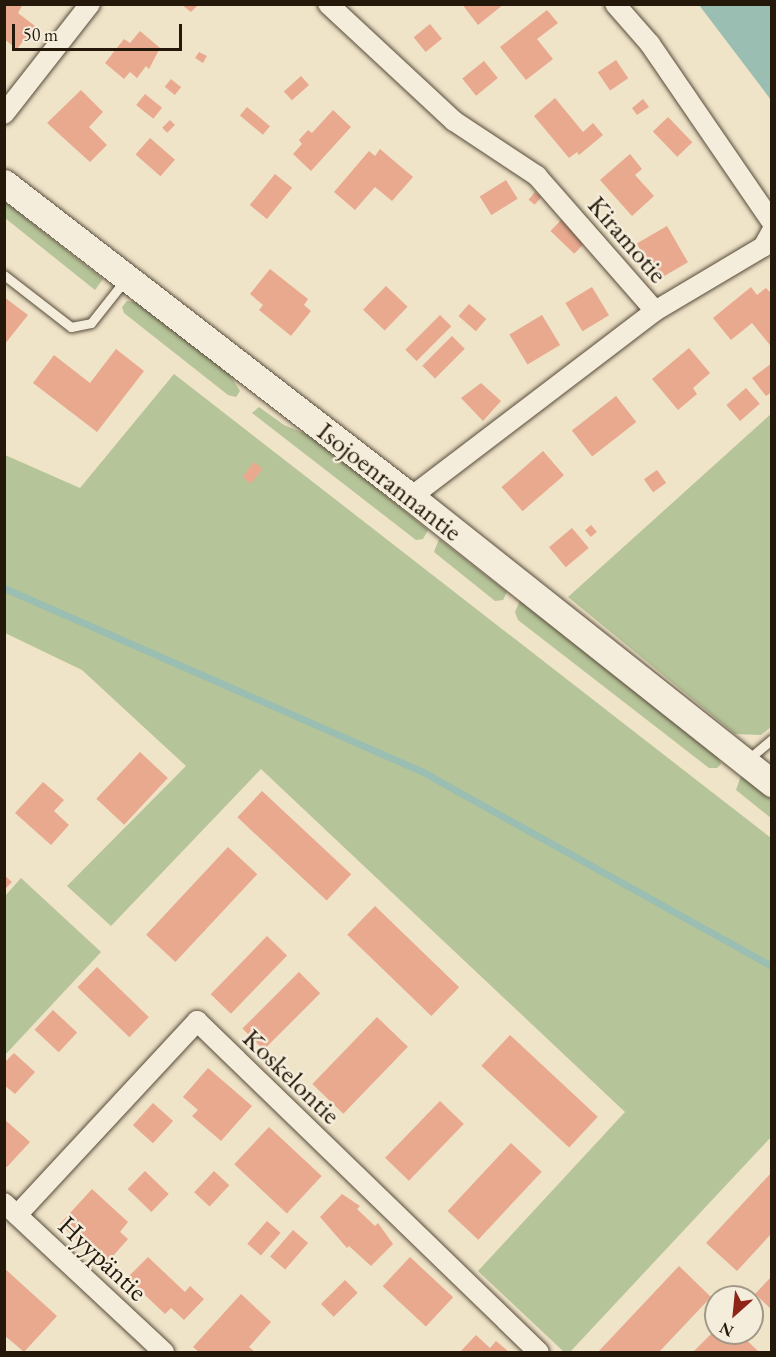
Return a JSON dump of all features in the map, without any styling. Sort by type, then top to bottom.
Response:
[{"type":"street","points":[[4,114],[90,4]]},
{"type":"street","name":"Kiramotie","points":[[328,4],[454,121],[537,176],[655,311],[411,497]]},
{"type":"street","points":[[615,4],[650,44],[771,222]]},
{"type":"street","name":"Isojoenrannantie","points":[[4,183],[411,497],[771,783]]},
{"type":"street","points":[[655,311],[763,247],[771,231]]},
{"type":"street","name":"Koskelontie","points":[[11,1209],[197,1021],[539,1353]]},
{"type":"street","name":"Hyypäntie","points":[[11,1209],[164,1353]]},
{"type":"lane","points":[[4,275],[71,327],[91,323],[127,278]]},
{"type":"lane","points":[[744,762],[771,739]]},
{"type":"green space","points":[[4,201],[103,279],[95,290],[5,218]]},
{"type":"green space","points":[[127,301],[136,302],[228,372],[240,391],[236,397],[228,395],[124,313],[122,307]]},
{"type":"green space","points":[[174,374],[771,838],[771,1137],[570,1352],[564,1352],[478,1271],[625,1112],[261,769],[111,926],[67,886],[186,766],[82,670],[5,633],[5,455],[80,488]]},
{"type":"green space","points":[[259,407],[284,425],[313,437],[428,530],[423,539],[416,540],[252,413]]},
{"type":"green space","points":[[771,414],[771,727],[761,735],[735,734],[568,597]]},
{"type":"green space","points":[[439,539],[507,592],[503,600],[495,601],[434,552]]},
{"type":"green space","points":[[520,600],[717,755],[721,764],[717,768],[709,768],[518,620],[515,612]]},
{"type":"green space","points":[[741,776],[771,797],[771,818],[736,790]]},
{"type":"green space","points":[[21,878],[101,952],[5,1055],[5,896]]},
{"type":"water","points":[[699,5],[771,5],[771,100],[759,84]]},
{"type":"building","points":[[4,4],[23,4],[18,13],[35,26],[17,49],[4,39]]},
{"type":"building","points":[[462,4],[504,4],[478,25]]},
{"type":"building","points":[[182,5],[198,5],[191,12]]},
{"type":"building","points":[[547,10],[558,23],[537,39],[553,59],[526,80],[500,47]]},
{"type":"building","points":[[430,24],[442,39],[426,52],[414,37]]},
{"type":"building","points":[[140,31],[160,48],[149,69],[146,66],[137,78],[130,72],[124,79],[105,63],[124,39],[130,43]]},
{"type":"building","points":[[199,52],[207,56],[203,63],[195,58]]},
{"type":"building","points":[[616,60],[628,78],[610,91],[598,72]]},
{"type":"building","points":[[484,61],[498,78],[476,96],[462,79]]},
{"type":"building","points":[[301,76],[309,85],[292,100],[284,91]]},
{"type":"building","points":[[171,79],[181,87],[175,95],[165,87]]},
{"type":"building","points":[[81,90],[103,112],[89,127],[107,145],[90,162],[47,123]]},
{"type":"building","points":[[145,94],[162,108],[153,119],[136,105]]},
{"type":"building","points":[[555,98],[583,132],[593,123],[603,135],[579,155],[577,152],[569,158],[534,116]]},
{"type":"building","points":[[643,99],[649,107],[637,115],[632,108]]},
{"type":"building","points":[[247,107],[270,126],[263,135],[240,115]]},
{"type":"building","points":[[333,110],[351,127],[311,171],[293,154],[302,144],[299,140],[308,130],[312,133]]},
{"type":"building","points":[[668,117],[692,142],[677,157],[653,132]]},
{"type":"building","points":[[170,120],[175,125],[167,133],[162,128]]},
{"type":"building","points":[[150,138],[175,160],[160,176],[136,155]]},
{"type":"building","points":[[380,149],[413,177],[392,201],[375,187],[355,210],[334,192],[369,151],[375,156]]},
{"type":"building","points":[[630,154],[642,169],[635,175],[654,196],[632,216],[600,180]]},
{"type":"building","points":[[275,174],[292,188],[267,219],[250,205]]},
{"type":"building","points":[[506,180],[518,199],[491,215],[480,196]]},
{"type":"building","points":[[535,192],[541,197],[535,205],[529,200]]},
{"type":"building","points":[[563,218],[587,241],[574,254],[550,231]]},
{"type":"building","points":[[667,226],[688,262],[658,280],[637,244]]},
{"type":"building","points":[[270,269],[308,299],[304,305],[311,311],[291,336],[259,310],[263,305],[250,294]]},
{"type":"building","points":[[386,286],[408,307],[385,331],[363,310]]},
{"type":"building","points":[[592,287],[609,315],[582,331],[565,303]]},
{"type":"building","points":[[751,287],[757,295],[766,288],[772,294],[770,345],[752,323],[731,340],[713,318]]},
{"type":"building","points":[[4,297],[28,315],[4,345]]},
{"type":"building","points":[[469,304],[486,319],[476,331],[459,316]]},
{"type":"building","points":[[440,315],[451,326],[417,361],[405,350]]},
{"type":"building","points":[[542,315],[560,345],[527,365],[509,335]]},
{"type":"building","points":[[452,336],[465,349],[435,378],[422,366]]},
{"type":"building","points":[[689,348],[710,373],[693,388],[697,394],[678,410],[652,379]]},
{"type":"building","points":[[116,349],[144,371],[97,432],[33,383],[54,355],[90,383]]},
{"type":"building","points":[[772,363],[772,392],[766,396],[752,378]]},
{"type":"building","points":[[481,383],[501,401],[483,421],[461,398]]},
{"type":"building","points":[[746,388],[760,404],[740,421],[726,405]]},
{"type":"building","points":[[616,396],[636,422],[592,456],[572,430]]},
{"type":"building","points":[[543,451],[564,475],[522,511],[501,487]]},
{"type":"building","points":[[254,462],[263,469],[251,484],[242,477]]},
{"type":"building","points":[[657,470],[666,483],[653,492],[644,479]]},
{"type":"building","points":[[591,525],[597,532],[591,537],[585,530]]},
{"type":"building","points":[[572,528],[589,548],[566,567],[549,547]]},
{"type":"building","points":[[140,752],[168,778],[124,825],[96,799]]},
{"type":"building","points":[[43,782],[64,800],[54,811],[69,825],[51,845],[15,813]]},
{"type":"building","points":[[262,791],[351,874],[327,901],[237,817]]},
{"type":"building","points":[[228,847],[257,874],[175,962],[146,935]]},
{"type":"building","points":[[4,875],[12,882],[4,890]]},
{"type":"building","points":[[375,906],[459,987],[431,1016],[347,935]]},
{"type":"building","points":[[267,936],[287,955],[231,1014],[211,994]]},
{"type":"building","points":[[97,967],[149,1017],[129,1037],[78,987]]},
{"type":"building","points":[[299,972],[320,993],[264,1050],[242,1029]]},
{"type":"building","points":[[53,1010],[77,1033],[59,1052],[35,1030]]},
{"type":"building","points":[[377,1017],[408,1047],[343,1114],[312,1084]]},
{"type":"building","points":[[510,1035],[598,1117],[569,1148],[481,1066]]},
{"type":"building","points":[[14,1053],[35,1072],[15,1094],[4,1085],[4,1063]]},
{"type":"building","points":[[208,1068],[252,1106],[221,1141],[192,1116],[198,1110],[183,1097]]},
{"type":"building","points":[[440,1101],[464,1124],[409,1181],[385,1158]]},
{"type":"building","points":[[153,1103],[173,1121],[153,1143],[133,1125]]},
{"type":"building","points":[[4,1119],[30,1142],[7,1167],[4,1165]]},
{"type":"building","points":[[269,1127],[322,1176],[287,1213],[234,1164]]},
{"type":"building","points":[[511,1143],[542,1172],[478,1240],[448,1211]]},
{"type":"building","points":[[145,1171],[169,1194],[151,1212],[128,1189]]},
{"type":"building","points":[[214,1171],[229,1185],[210,1207],[194,1192]]},
{"type":"building","points":[[772,1172],[772,1233],[737,1271],[706,1243]]},
{"type":"building","points":[[92,1189],[128,1222],[120,1232],[128,1239],[105,1265],[60,1224]]},
{"type":"building","points":[[342,1194],[360,1206],[357,1209],[375,1226],[378,1223],[393,1244],[371,1266],[349,1246],[347,1248],[320,1217]]},
{"type":"building","points":[[267,1221],[281,1233],[261,1255],[247,1244]]},
{"type":"building","points":[[293,1230],[308,1243],[285,1270],[270,1256]]},
{"type":"building","points":[[148,1257],[185,1292],[190,1286],[204,1299],[184,1320],[171,1308],[165,1314],[127,1278]]},
{"type":"building","points":[[410,1257],[453,1297],[426,1326],[383,1286]]},
{"type":"building","points":[[679,1266],[704,1290],[704,1304],[659,1352],[598,1352]]},
{"type":"building","points":[[4,1268],[57,1316],[24,1352],[4,1335]]},
{"type":"building","points":[[772,1276],[772,1310],[764,1302],[764,1285]]},
{"type":"building","points":[[345,1280],[358,1293],[334,1317],[321,1304]]},
{"type":"building","points":[[241,1294],[271,1322],[249,1347],[255,1352],[199,1352],[193,1347]]},
{"type":"building","points":[[476,1335],[490,1348],[496,1341],[509,1352],[460,1352]]},
{"type":"building","points":[[704,1341],[704,1345],[752,1345],[759,1352],[693,1352]]},
{"type":"waterway","points":[[4,588],[423,772],[772,966]]}]
